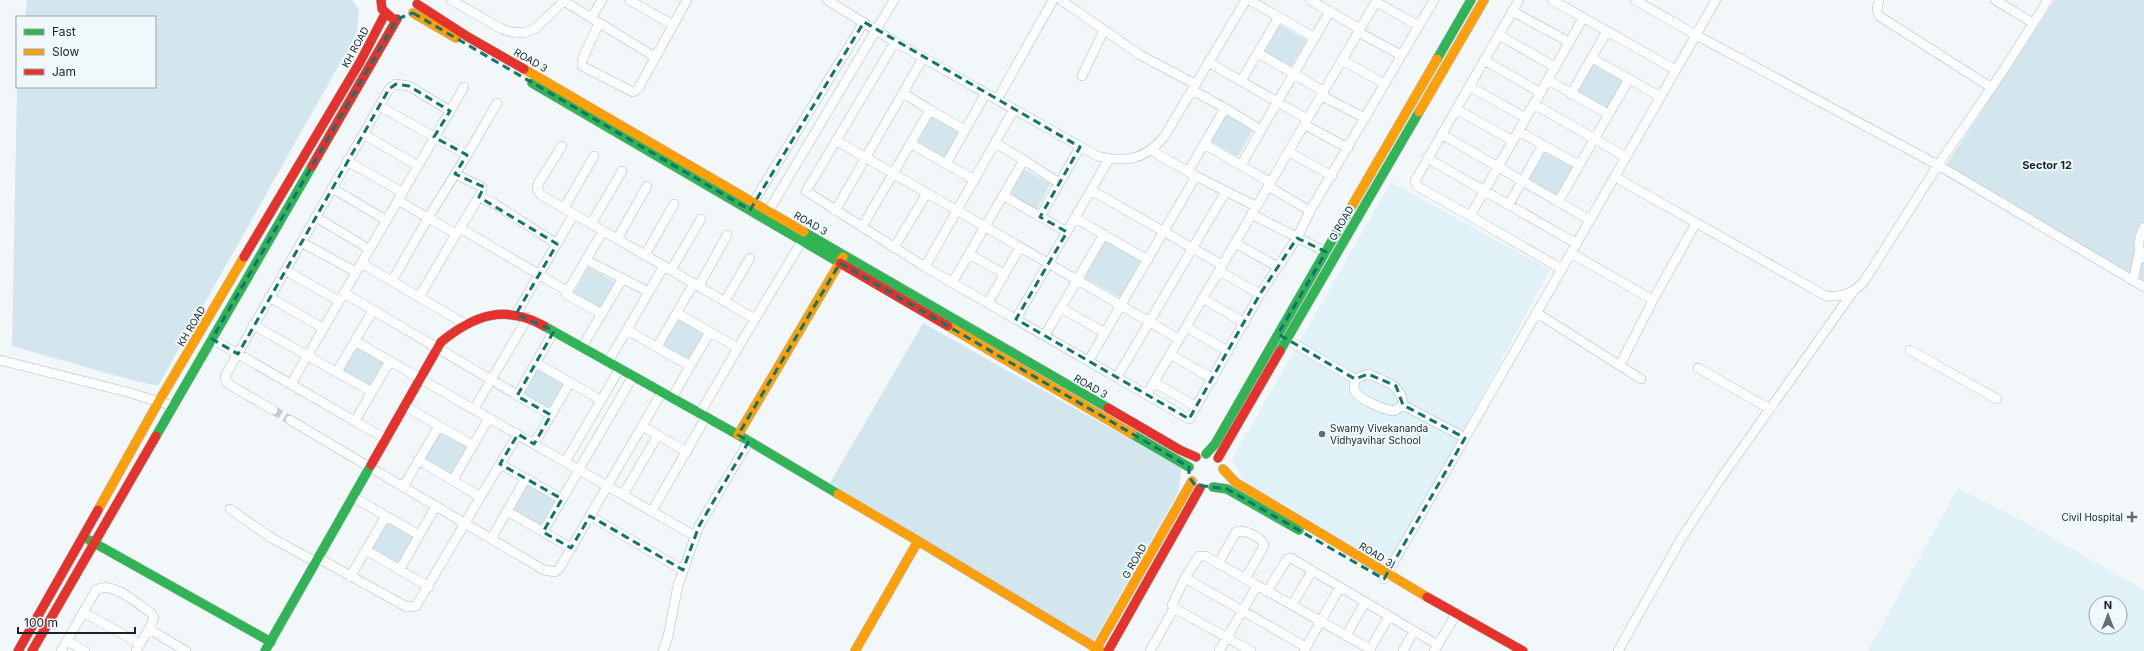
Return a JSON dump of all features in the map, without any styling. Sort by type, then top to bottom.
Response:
[{"type":"street","points":[[381,0],[386,14],[397,19],[403,19],[413,13],[417,2]]},
{"type":"street","points":[[451,0],[502,29],[511,32],[524,33],[536,28],[564,0],[655,57]]},
{"type":"street","points":[[602,0],[582,60],[582,66],[633,92],[638,89],[687,0]]},
{"type":"street","points":[[629,0],[673,25]]},
{"type":"street","points":[[827,0],[895,42],[1080,147],[1097,156],[1110,159],[1140,157],[1152,151],[1164,137],[1246,0]]},
{"type":"street","points":[[766,215],[894,0]]},
{"type":"street","points":[[997,100],[1053,0]]},
{"type":"street","points":[[1062,0],[1140,54],[1261,130]]},
{"type":"street","points":[[1070,5],[1079,0]]},
{"type":"street","points":[[1249,0],[1315,38]]},
{"type":"street","points":[[1310,0],[1401,55]]},
{"type":"street","points":[[895,42],[806,191],[835,211],[925,267],[1190,419],[1195,406],[1213,379],[1260,294],[1297,238],[1310,211],[1332,176],[1434,0]]},
{"type":"street","name":"G ROAD","points":[[1206,454],[1215,444],[1471,0]]},
{"type":"street","name":"G ROAD","points":[[1218,458],[1484,0]]},
{"type":"street","points":[[1519,0],[1416,177],[1415,184],[1562,269]]},
{"type":"street","points":[[1552,0],[1676,70]]},
{"type":"street","points":[[1635,0],[1696,35],[1938,165],[2144,287]]},
{"type":"street","points":[[1386,577],[1716,0]]},
{"type":"street","points":[[1879,0],[1877,10],[1879,16],[1992,88]]},
{"type":"street","points":[[1995,0],[2033,23]]},
{"type":"street","points":[[1618,651],[1681,539],[1721,478],[1852,293],[1863,283],[1938,165],[1992,88],[2048,0]]},
{"type":"street","points":[[1147,394],[1253,210],[1289,152],[1377,1],[1419,26]]},
{"type":"street","name":"ROAD 3","points":[[417,2],[468,37],[766,215],[1173,446],[1196,457]]},
{"type":"street","points":[[1241,165],[1330,11]]},
{"type":"street","points":[[1512,11],[1569,42]]},
{"type":"street","name":"ROAD 3","points":[[413,13],[752,206]]},
{"type":"street","name":"KH ROAD","points":[[18,651],[160,401],[360,62],[386,14]]},
{"type":"street","points":[[1241,82],[1279,17]]},
{"type":"street","points":[[1470,216],[1583,18]]},
{"type":"street","points":[[32,651],[397,19]]},
{"type":"street","points":[[752,206],[864,22]]},
{"type":"street","points":[[1082,76],[1104,30]]},
{"type":"street","points":[[1571,94],[1607,31]]},
{"type":"street","points":[[1499,35],[1556,66]]},
{"type":"street","points":[[1258,53],[1322,94],[1365,118]]},
{"type":"street","points":[[835,211],[924,58]]},
{"type":"street","points":[[1592,58],[1661,97]]},
{"type":"street","points":[[1342,60],[1385,84]]},
{"type":"street","points":[[1484,60],[1541,92]]},
{"type":"street","points":[[1208,62],[1277,102],[1348,148]]},
{"type":"street","points":[[1558,202],[1629,79]]},
{"type":"street","points":[[1548,80],[1608,114]]},
{"type":"street","points":[[273,410],[230,385],[226,381],[225,376],[389,89],[396,84],[401,84],[450,111]]},
{"type":"street","points":[[1469,86],[1526,118]]},
{"type":"street","points":[[291,384],[464,87]]},
{"type":"street","points":[[903,93],[965,130]]},
{"type":"street","points":[[946,164],[986,93]]},
{"type":"street","points":[[392,281],[497,103]]},
{"type":"street","points":[[1534,104],[1626,157]]},
{"type":"street","points":[[379,106],[467,155]]},
{"type":"street","points":[[1188,172],[1225,108]]},
{"type":"street","points":[[925,267],[1014,109]]},
{"type":"street","points":[[1456,109],[1513,141]]},
{"type":"street","points":[[862,227],[930,110]]},
{"type":"street","points":[[1519,131],[1579,165]]},
{"type":"street","points":[[363,134],[418,166]]},
{"type":"street","points":[[1441,134],[1497,168],[1590,220]]},
{"type":"street","points":[[837,141],[1179,339]]},
{"type":"street","points":[[995,143],[1059,183]]},
{"type":"street","points":[[911,144],[975,180]]},
{"type":"street","points":[[1204,144],[1241,165],[1310,211]]},
{"type":"street","points":[[1509,204],[1543,145]]},
{"type":"street","points":[[562,146],[538,184],[537,189],[541,195],[755,319]]},
{"type":"street","points":[[1040,217],[1080,147]]},
{"type":"street","points":[[1152,151],[1188,172],[1226,191],[1297,238],[1326,252]]},
{"type":"street","points":[[1289,152],[1332,176]]},
{"type":"street","points":[[564,208],[594,156]]},
{"type":"street","points":[[1427,158],[1577,244]]},
{"type":"street","points":[[1016,319],[1110,159]]},
{"type":"street","points":[[952,283],[1024,160]]},
{"type":"street","points":[[347,161],[400,196],[428,218],[458,231],[540,274],[567,291],[566,294],[602,314]]},
{"type":"street","points":[[591,224],[622,171]]},
{"type":"street","points":[[419,297],[482,191],[482,187],[455,174]]},
{"type":"street","points":[[1089,360],[1196,176]]},
{"type":"street","points":[[1615,177],[1826,296],[1841,297],[1852,293]]},
{"type":"street","points":[[617,239],[647,186]]},
{"type":"street","points":[[332,188],[386,220]]},
{"type":"street","points":[[1091,190],[1192,248],[1260,294]]},
{"type":"street","points":[[1117,377],[1226,191]]},
{"type":"street","points":[[894,248],[927,193]]},
{"type":"street","points":[[1004,196],[1067,232]]},
{"type":"street","points":[[479,197],[493,203],[557,244]]},
{"type":"street","points":[[645,255],[674,204]]},
{"type":"street","points":[[516,314],[574,214]]},
{"type":"street","name":"ROAD 3","points":[[766,215],[802,241],[842,259],[1189,467]]},
{"type":"street","points":[[316,217],[370,248]]},
{"type":"street","points":[[1075,218],[1148,260]]},
{"type":"street","points":[[608,362],[649,292],[668,268],[701,219]]},
{"type":"street","points":[[1620,365],[1653,300],[1696,223]]},
{"type":"street","points":[[2133,281],[2142,255],[2138,248],[2144,227]]},
{"type":"street","points":[[567,291],[603,231]]},
{"type":"street","points":[[1045,335],[1104,234]]},
{"type":"street","points":[[657,347],[727,235]]},
{"type":"street","points":[[652,512],[687,452],[703,415],[738,348],[802,241]]},
{"type":"street","points":[[301,242],[358,268],[392,281],[465,324]]},
{"type":"street","points":[[1235,243],[1278,267]]},
{"type":"street","points":[[988,303],[1020,247]]},
{"type":"street","points":[[1571,253],[1653,300]]},
{"type":"street","points":[[969,254],[1004,274]]},
{"type":"street","points":[[725,301],[750,258]]},
{"type":"street","points":[[738,435],[842,259]]},
{"type":"street","points":[[586,260],[649,292]]},
{"type":"street","points":[[285,270],[373,310],[438,348],[490,381],[551,415]]},
{"type":"street","points":[[582,347],[623,278]]},
{"type":"street","points":[[269,297],[323,328]]},
{"type":"street","points":[[1202,298],[1245,323]]},
{"type":"street","points":[[1061,308],[1105,333]]},
{"type":"street","points":[[337,372],[373,310]]},
{"type":"street","points":[[677,313],[738,348]]},
{"type":"street","points":[[1537,313],[1642,379]]},
{"type":"street","points":[[265,651],[441,342],[456,328],[478,318],[516,314],[528,317],[554,331],[749,441],[918,541],[1097,650]]},
{"type":"street","points":[[474,409],[528,317]]},
{"type":"street","points":[[253,325],[372,392]]},
{"type":"street","points":[[1186,327],[1228,352]]},
{"type":"street","points":[[627,330],[690,366]]},
{"type":"street","points":[[517,396],[554,331]]},
{"type":"street","points":[[672,398],[710,332]]},
{"type":"street","points":[[212,339],[386,439]]},
{"type":"street","points":[[1286,339],[1355,379]]},
{"type":"street","points":[[355,341],[695,536]]},
{"type":"street","points":[[1910,350],[1996,399]]},
{"type":"street","points":[[1170,354],[1213,379]]},
{"type":"street","points":[[0,360],[160,401],[173,406]]},
{"type":"street","points":[[355,421],[390,361]]},
{"type":"street","points":[[536,363],[601,400]]},
{"type":"street","points":[[565,462],[620,368]]},
{"type":"street","points":[[1698,368],[1770,409]]},
{"type":"street","points":[[1355,379],[1368,374],[1396,386],[1402,398],[1403,405]]},
{"type":"street","points":[[543,532],[633,376]]},
{"type":"street","points":[[1355,379],[1354,389],[1363,399],[1387,410],[1394,411],[1403,405]]},
{"type":"street","points":[[534,444],[570,382]]},
{"type":"street","points":[[1154,382],[1195,406]]},
{"type":"street","points":[[290,420],[466,524],[550,572],[555,572],[559,569],[644,427],[662,392]]},
{"type":"street","points":[[1403,405],[1466,438]]},
{"type":"street","points":[[405,406],[473,445]]},
{"type":"street","points":[[452,480],[489,418]]},
{"type":"street","points":[[403,487],[439,426]]},
{"type":"street","points":[[644,427],[687,452]]},
{"type":"street","points":[[230,509],[270,537],[411,608],[420,603],[518,434]]},
{"type":"street","points":[[623,495],[658,435]]},
{"type":"street","points":[[663,651],[668,636],[678,585],[695,536],[704,516],[749,441]]},
{"type":"street","points":[[1206,454],[1218,458],[1223,469],[1222,479],[1213,487],[1200,488],[1192,481],[1189,467],[1196,457],[1206,454]]},
{"type":"street","points":[[418,460],[482,497]]},
{"type":"street","points":[[500,464],[562,499]]},
{"type":"street","name":"ROAD 3","points":[[1223,469],[1234,482],[1386,577]]},
{"type":"street","points":[[491,538],[526,478]]},
{"type":"street","name":"G ROAD","points":[[1097,650],[1192,481]]},
{"type":"street","name":"ROAD 3","points":[[1213,487],[1228,489],[1455,616],[1523,651]]},
{"type":"street","points":[[1108,651],[1200,488]]},
{"type":"street","points":[[353,497],[420,535]]},
{"type":"street","points":[[400,570],[436,506]]},
{"type":"street","points":[[507,511],[571,548]]},
{"type":"street","points":[[350,577],[386,516]]},
{"type":"street","points":[[590,516],[683,570]]},
{"type":"street","points":[[1218,564],[1236,532],[1245,531],[1262,541],[1264,546],[1245,579]]},
{"type":"street","points":[[83,537],[271,642]]},
{"type":"street","points":[[855,651],[918,541]]},
{"type":"street","points":[[366,550],[429,586]]},
{"type":"street","points":[[1251,651],[1174,608],[1172,602],[1199,556],[1205,556],[1369,650],[1389,616]]},
{"type":"street","points":[[1268,592],[1288,558],[1414,631],[1436,648],[1455,616]]},
{"type":"street","points":[[1292,606],[1312,571]]},
{"type":"street","points":[[1185,578],[1305,649],[1340,587]]},
{"type":"street","points":[[61,651],[83,612],[96,590],[106,586],[151,613],[154,618],[138,648],[83,612]]},
{"type":"street","points":[[1219,651],[1257,586]]},
{"type":"street","points":[[1346,636],[1364,602]]},
{"type":"street","points":[[1150,651],[1174,608]]},
{"type":"street","name":"ROAD 3","points":[[1455,616],[1508,651]]},
{"type":"street","points":[[148,629],[175,648],[186,651]]},
{"type":"street","points":[[1403,651],[1414,631]]},
{"type":"street","points":[[67,641],[85,651]]},
{"type":"highlighted area","points":[[413,13],[750,210],[864,22],[1080,147],[1040,217],[1067,232],[1016,319],[1189,419],[1260,294],[1297,238],[1326,252],[1278,334],[1355,379],[1368,374],[1396,386],[1403,405],[1465,438],[1384,579],[1227,489],[1195,485],[1189,477],[1189,467],[840,263],[738,435],[749,441],[699,526],[683,570],[590,516],[571,548],[543,532],[562,499],[500,464],[518,434],[534,444],[551,415],[517,396],[554,331],[516,314],[557,244],[479,197],[484,187],[455,174],[467,155],[434,137],[450,111],[409,86],[396,84],[389,89],[238,354],[212,339],[397,19]]},
{"type":"shaded area","points":[[27,0],[352,0],[359,10],[357,33],[158,386],[131,380],[12,346],[17,88],[156,88],[156,16],[25,16]]},
{"type":"shaded area","points":[[2055,0],[2144,0],[2144,287],[1941,173]]},
{"type":"shaded area","points":[[1280,25],[1307,40],[1291,67],[1264,52]]},
{"type":"shaded area","points":[[1595,62],[1625,79],[1607,111],[1576,94]]},
{"type":"shaded area","points":[[1226,115],[1253,130],[1238,157],[1211,142]]},
{"type":"shaded area","points":[[932,116],[959,131],[944,158],[917,143]]},
{"type":"shaded area","points":[[1545,149],[1576,166],[1557,198],[1527,181]]},
{"type":"shaded area","points":[[1024,169],[1051,184],[1036,211],[1009,196]]},
{"type":"shaded area","points":[[1391,182],[1550,270],[1389,568],[1244,481],[1232,459]]},
{"type":"shaded area","points":[[1105,241],[1141,261],[1121,298],[1084,278]]},
{"type":"shaded area","points":[[588,267],[615,282],[600,309],[573,294]]},
{"type":"shaded area","points":[[678,318],[705,333],[690,360],[662,345]]},
{"type":"shaded area","points":[[923,323],[1181,468],[1179,491],[1093,643],[830,483]]},
{"type":"shaded area","points":[[357,345],[385,360],[369,387],[342,372]]},
{"type":"shaded area","points":[[538,369],[565,384],[550,411],[523,396]]},
{"type":"shaded area","points":[[440,432],[467,447],[452,474],[425,459]]},
{"type":"shaded area","points":[[528,484],[556,499],[540,526],[513,511]]},
{"type":"shaded area","points":[[1958,488],[2014,516],[2144,590],[2144,651],[1868,651]]},
{"type":"shaded area","points":[[387,522],[414,537],[399,564],[372,549]]},
{"type":"tunnel","points":[[273,410],[290,420]]},
{"type":"traffic: fast","points":[[1437,59],[1471,0]]},
{"type":"traffic: fast","points":[[532,83],[840,263]]},
{"type":"traffic: fast","points":[[1280,351],[1419,112]]},
{"type":"traffic: fast","points":[[156,436],[312,166]]},
{"type":"traffic: fast","points":[[1206,454],[1215,444],[1349,211]]},
{"type":"traffic: fast","points":[[804,232],[1108,408]]},
{"type":"traffic: fast","points":[[544,326],[749,441],[838,494]]},
{"type":"traffic: fast","points":[[1132,434],[1189,467]]},
{"type":"traffic: fast","points":[[265,651],[371,465]]},
{"type":"traffic: fast","points":[[1213,487],[1227,489],[1299,530]]},
{"type":"traffic: fast","points":[[89,540],[271,642]]},
{"type":"traffic: slow","points":[[1419,112],[1484,0]]},
{"type":"traffic: slow","points":[[413,13],[456,38]]},
{"type":"traffic: slow","points":[[1349,211],[1437,59]]},
{"type":"traffic: slow","points":[[524,69],[804,232]]},
{"type":"traffic: slow","points":[[98,510],[159,401],[244,257]]},
{"type":"traffic: slow","points":[[738,435],[843,257]]},
{"type":"traffic: slow","points":[[948,326],[1132,434]]},
{"type":"traffic: slow","points":[[1223,469],[1235,482],[1427,597]]},
{"type":"traffic: slow","points":[[1095,651],[1192,481]]},
{"type":"traffic: slow","points":[[838,494],[918,541],[855,651]]},
{"type":"traffic: slow","points":[[918,541],[1101,651]]},
{"type":"traffic: jam","points":[[381,0],[382,9],[392,18]]},
{"type":"traffic: jam","points":[[417,4],[468,37],[524,69]]},
{"type":"traffic: jam","points":[[244,257],[360,62],[385,14]]},
{"type":"traffic: jam","points":[[312,166],[397,19]]},
{"type":"traffic: jam","points":[[840,263],[948,326]]},
{"type":"traffic: jam","points":[[371,465],[441,342],[466,325],[478,319],[490,316],[503,314],[516,315],[530,319],[544,326]]},
{"type":"traffic: jam","points":[[1218,458],[1280,351]]},
{"type":"traffic: jam","points":[[1108,408],[1180,450],[1196,457]]},
{"type":"traffic: jam","points":[[32,651],[156,436]]},
{"type":"traffic: jam","points":[[1108,651],[1200,488]]},
{"type":"traffic: jam","points":[[18,651],[98,510]]},
{"type":"traffic: jam","points":[[1427,597],[1523,651]]},
{"type":"place","name":"Swamy Vivekananda Vidhyavihar School","points":[[1322,434]]},
{"type":"place","name":"Civil Hospital","points":[[2132,517]]},
{"type":"district","name":"Sector 12","points":[[2047,165]]}]
